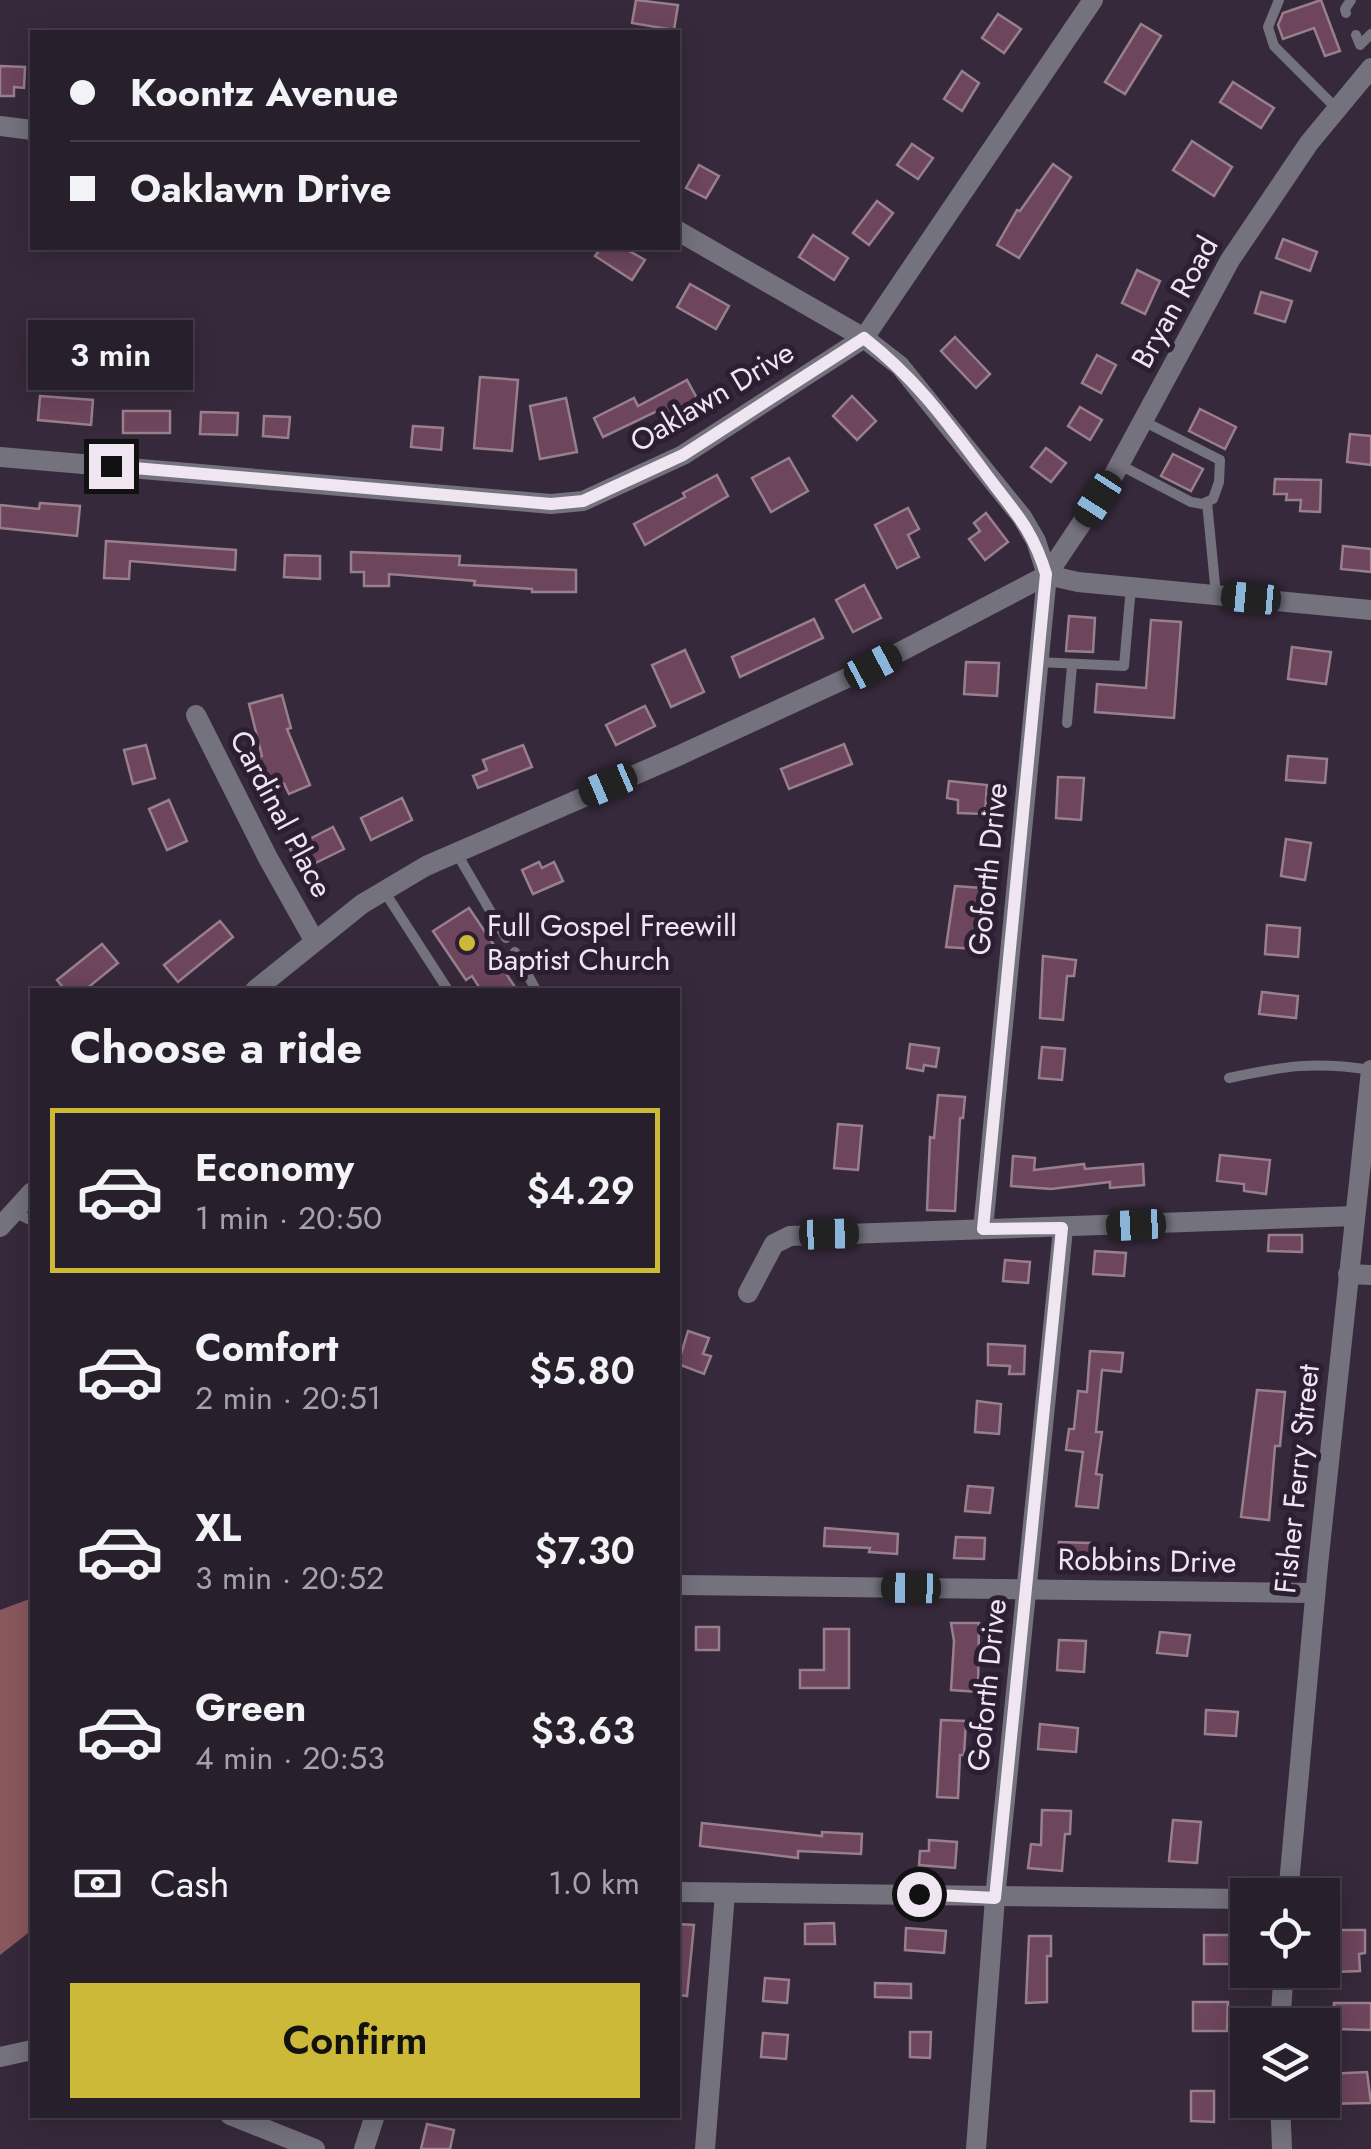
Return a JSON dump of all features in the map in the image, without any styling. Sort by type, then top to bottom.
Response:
[{"type":"street","name":"Oaklawn Drive","points":[[0,457],[551,504],[583,501],[683,455],[864,338],[1093,0]]},
{"type":"street","name":"Bryan Road","points":[[1046,574],[1120,464],[1230,260],[1310,143],[1371,68]]},
{"type":"street","points":[[0,126],[30,130]]},
{"type":"street","points":[[680,231],[864,338],[900,366],[1022,517],[1036,541],[1046,574]]},
{"type":"street","points":[[257,988],[314,940],[384,890],[455,851],[678,756],[873,666],[1046,574],[1078,582],[1371,610]]},
{"type":"street","name":"Goforth Drive","points":[[983,1229],[1046,574]]},
{"type":"street","name":"Cardinal Place","points":[[196,715],[314,940]]},
{"type":"street","name":"Fisher Ferry Street","points":[[1290,1878],[1315,1593],[1371,1070]]},
{"type":"street","points":[[15,1220],[30,1195]]},
{"type":"street","points":[[748,1293],[774,1244],[790,1236],[1355,1216]]},
{"type":"street","name":"Goforth Drive","points":[[976,2149],[995,1898],[1062,1228]]},
{"type":"street","points":[[1348,1274],[1371,1275]]},
{"type":"street","name":"Robbins Drive","points":[[680,1584],[1315,1593]]},
{"type":"street","points":[[680,1892],[1230,1899]]},
{"type":"street","points":[[705,2149],[725,1893]]},
{"type":"street","points":[[0,2057],[30,2050]]},
{"type":"street","points":[[238,2118],[316,2149]]},
{"type":"street","points":[[364,2149],[374,2118]]},
{"type":"street","points":[[1281,2118],[1282,2149]]},
{"type":"lane","points":[[1279,0],[1268,27],[1274,46],[1338,109]]},
{"type":"lane","points":[[1346,13],[1351,0]]},
{"type":"lane","points":[[1356,34],[1360,45],[1371,34]]},
{"type":"lane","points":[[1120,464],[1190,502],[1213,500],[1220,482],[1220,460],[1143,421]]},
{"type":"lane","points":[[1207,502],[1216,595]]},
{"type":"lane","points":[[1038,662],[1124,666],[1131,587]]},
{"type":"lane","points":[[1068,723],[1072,666]]},
{"type":"lane","points":[[455,851],[506,938]]},
{"type":"lane","points":[[384,890],[447,988]]},
{"type":"lane","points":[[515,952],[535,988]]},
{"type":"lane","points":[[1229,1078],[1277,1067],[1322,1063],[1371,1070]]},
{"type":"shaded area","points":[[30,1599],[30,1932],[0,1955],[0,1610]]},
{"type":"building","points":[[636,0],[678,5],[674,30],[632,23]]},
{"type":"building","points":[[1321,0],[1340,51],[1325,56],[1314,28],[1283,39],[1278,25],[1283,13]]},
{"type":"building","points":[[998,14],[1021,29],[1004,53],[982,38]]},
{"type":"building","points":[[1141,24],[1161,36],[1125,94],[1105,82]]},
{"type":"building","points":[[0,66],[25,67],[24,88],[14,87],[14,96],[0,96]]},
{"type":"building","points":[[962,71],[979,83],[962,111],[944,99]]},
{"type":"building","points":[[1233,82],[1274,108],[1261,128],[1220,102]]},
{"type":"building","points":[[1192,141],[1232,167],[1214,196],[1173,170]]},
{"type":"building","points":[[912,144],[933,158],[918,179],[897,165]]},
{"type":"building","points":[[1053,164],[1071,177],[1019,258],[997,245],[1017,210]]},
{"type":"building","points":[[699,165],[719,176],[706,198],[686,188]]},
{"type":"building","points":[[877,201],[893,213],[869,245],[853,233]]},
{"type":"building","points":[[813,235],[848,258],[834,280],[799,257]]},
{"type":"building","points":[[1283,239],[1317,252],[1310,271],[1276,258]]},
{"type":"building","points":[[600,250],[628,250],[645,260],[632,280],[595,256]]},
{"type":"building","points":[[1137,270],[1160,281],[1145,314],[1122,303]]},
{"type":"building","points":[[690,284],[729,306],[716,329],[677,307]]},
{"type":"building","points":[[1261,292],[1292,301],[1285,322],[1255,313]]},
{"type":"building","points":[[955,337],[990,374],[976,388],[941,351]]},
{"type":"building","points":[[1097,355],[1116,365],[1101,393],[1082,383]]},
{"type":"building","points":[[480,377],[518,380],[512,451],[474,448]]},
{"type":"building","points":[[687,380],[698,400],[662,419],[657,411],[603,437],[594,418],[634,398],[638,406]]},
{"type":"building","points":[[40,396],[93,400],[91,425],[38,420]]},
{"type":"building","points":[[852,396],[876,421],[857,440],[833,416]]},
{"type":"building","points":[[566,398],[577,452],[540,459],[530,406]]},
{"type":"building","points":[[1080,407],[1102,420],[1090,440],[1068,426]]},
{"type":"building","points":[[1200,409],[1236,427],[1225,449],[1189,431]]},
{"type":"building","points":[[123,411],[170,411],[170,433],[123,433]]},
{"type":"building","points":[[201,412],[238,413],[237,435],[200,434]]},
{"type":"building","points":[[264,416],[290,417],[288,438],[263,436]]},
{"type":"building","points":[[413,426],[443,428],[441,450],[411,447]]},
{"type":"building","points":[[1350,434],[1371,436],[1371,465],[1347,462]]},
{"type":"building","points":[[1046,448],[1066,463],[1051,482],[1031,467]]},
{"type":"building","points":[[1173,454],[1203,469],[1191,491],[1161,476]]},
{"type":"building","points":[[789,458],[808,491],[771,512],[752,478]]},
{"type":"building","points":[[717,475],[728,496],[645,545],[634,524]]},
{"type":"building","points":[[1275,479],[1321,480],[1320,512],[1300,511],[1301,500],[1286,500],[1287,494],[1274,494]]},
{"type":"building","points":[[40,503],[80,506],[77,536],[0,528],[0,505],[39,509]]},
{"type":"building","points":[[908,508],[919,529],[908,535],[919,557],[897,568],[875,525]]},
{"type":"building","points":[[986,513],[1008,542],[985,560],[969,539],[980,531],[974,523]]},
{"type":"building","points":[[106,541],[236,550],[235,570],[130,561],[129,579],[104,578]]},
{"type":"building","points":[[1343,546],[1371,549],[1371,572],[1341,569]]},
{"type":"building","points":[[351,552],[460,556],[459,565],[576,570],[576,592],[532,592],[474,585],[475,581],[389,574],[389,586],[364,586],[364,572],[351,572]]},
{"type":"building","points":[[285,555],[320,556],[320,579],[284,577]]},
{"type":"building","points":[[864,585],[881,618],[853,632],[836,600]]},
{"type":"building","points":[[1069,616],[1095,618],[1093,652],[1066,651]]},
{"type":"building","points":[[814,619],[823,638],[740,677],[732,657]]},
{"type":"building","points":[[1151,620],[1181,622],[1174,718],[1095,712],[1097,684],[1146,688]]},
{"type":"building","points":[[1292,647],[1331,652],[1326,684],[1288,679]]},
{"type":"building","points":[[685,650],[704,692],[671,707],[652,665]]},
{"type":"building","points":[[966,662],[999,663],[997,696],[964,694]]},
{"type":"building","points":[[282,695],[291,728],[287,729],[310,785],[289,794],[284,784],[271,790],[257,758],[262,756],[249,704]]},
{"type":"building","points":[[645,706],[655,726],[616,745],[606,725]]},
{"type":"building","points":[[844,744],[852,764],[789,789],[781,769]]},
{"type":"building","points":[[146,745],[155,778],[133,784],[124,750]]},
{"type":"building","points":[[523,745],[532,767],[478,788],[473,776],[487,770],[483,760]]},
{"type":"building","points":[[1288,756],[1327,759],[1325,783],[1286,780]]},
{"type":"building","points":[[1058,777],[1084,778],[1081,820],[1056,818]]},
{"type":"building","points":[[949,781],[987,785],[985,814],[958,813],[958,800],[947,798]]},
{"type":"building","points":[[402,798],[412,820],[371,840],[361,818]]},
{"type":"building","points":[[169,800],[187,841],[167,850],[149,809]]},
{"type":"building","points":[[333,827],[344,849],[301,870],[290,849]]},
{"type":"building","points":[[1286,839],[1311,843],[1305,880],[1281,876]]},
{"type":"building","points":[[539,862],[542,868],[554,862],[563,881],[533,894],[522,870]]},
{"type":"building","points":[[955,886],[981,888],[976,949],[946,947]]},
{"type":"building","name":"Full Gospel Freewill Baptist Church","points":[[469,908],[500,954],[495,957],[516,988],[480,988],[472,976],[466,980],[433,931]]},
{"type":"building","points":[[220,921],[233,937],[178,982],[164,965]]},
{"type":"building","points":[[1267,925],[1300,928],[1298,957],[1265,954]]},
{"type":"building","points":[[102,944],[118,963],[87,988],[63,988],[57,980]]},
{"type":"building","points":[[1043,956],[1076,960],[1074,976],[1067,976],[1063,1020],[1040,1018]]},
{"type":"building","points":[[1262,992],[1298,996],[1296,1018],[1259,1014]]},
{"type":"building","points":[[910,1044],[939,1048],[936,1067],[924,1065],[923,1071],[907,1068]]},
{"type":"building","points":[[1042,1047],[1065,1049],[1062,1080],[1039,1078]]},
{"type":"building","points":[[938,1095],[965,1097],[960,1118],[955,1211],[927,1210],[930,1137],[934,1138]]},
{"type":"building","points":[[838,1124],[862,1126],[858,1170],[834,1168]]},
{"type":"building","points":[[1220,1155],[1270,1160],[1266,1194],[1244,1191],[1244,1184],[1217,1181]]},
{"type":"building","points":[[1013,1156],[1035,1158],[1034,1170],[1084,1164],[1085,1169],[1143,1164],[1144,1185],[1110,1188],[1110,1182],[1051,1189],[1011,1186]]},
{"type":"building","points":[[1269,1235],[1302,1235],[1302,1252],[1268,1251]]},
{"type":"building","points":[[1095,1251],[1126,1253],[1124,1276],[1093,1274]]},
{"type":"building","points":[[1005,1260],[1030,1262],[1028,1283],[1003,1281]]},
{"type":"building","points":[[688,1331],[709,1338],[703,1354],[711,1356],[704,1374],[680,1365]]},
{"type":"building","points":[[988,1344],[1025,1346],[1024,1374],[1009,1374],[1010,1366],[988,1365]]},
{"type":"building","points":[[1090,1351],[1123,1353],[1121,1372],[1102,1370],[1096,1432],[1102,1432],[1096,1474],[1102,1475],[1098,1508],[1076,1506],[1083,1452],[1066,1450],[1069,1429],[1074,1429],[1078,1391],[1087,1392]]},
{"type":"building","points":[[1257,1390],[1285,1392],[1280,1446],[1275,1446],[1269,1520],[1241,1517]]},
{"type":"building","points":[[977,1401],[1001,1404],[999,1434],[975,1432]]},
{"type":"building","points":[[968,1486],[993,1488],[990,1513],[965,1511]]},
{"type":"building","points":[[825,1528],[898,1534],[897,1554],[869,1552],[870,1548],[824,1546]]},
{"type":"building","points":[[956,1537],[985,1538],[984,1559],[954,1558]]},
{"type":"building","points":[[1059,1542],[1090,1543],[1088,1565],[1057,1563]]},
{"type":"building","points":[[951,1623],[979,1623],[978,1692],[951,1690]]},
{"type":"building","points":[[696,1627],[719,1627],[719,1650],[696,1650]]},
{"type":"building","points":[[824,1629],[849,1629],[849,1688],[800,1688],[800,1670],[824,1670]]},
{"type":"building","points":[[1160,1632],[1190,1635],[1187,1656],[1157,1653]]},
{"type":"building","points":[[1059,1640],[1086,1641],[1084,1672],[1057,1670]]},
{"type":"building","points":[[1206,1710],[1238,1712],[1236,1736],[1205,1734]]},
{"type":"building","points":[[941,1720],[966,1721],[958,1798],[937,1797]]},
{"type":"building","points":[[1040,1724],[1078,1728],[1076,1752],[1038,1749]]},
{"type":"building","points":[[1042,1810],[1071,1811],[1062,1871],[1028,1868],[1031,1844],[1041,1845]]},
{"type":"building","points":[[1173,1820],[1201,1822],[1197,1863],[1169,1861]]},
{"type":"building","points":[[702,1823],[822,1836],[822,1832],[862,1834],[861,1854],[798,1851],[798,1858],[700,1846]]},
{"type":"building","points":[[929,1840],[957,1842],[955,1868],[919,1865],[920,1851],[929,1851]]},
{"type":"building","points":[[834,1923],[835,1944],[805,1944],[805,1924]]},
{"type":"building","points":[[680,1924],[694,1925],[687,1996],[680,1995]]},
{"type":"building","points":[[906,1928],[946,1931],[944,1953],[905,1950]]},
{"type":"building","points":[[1340,1930],[1365,1930],[1365,1953],[1359,1954],[1360,1971],[1340,1972]]},
{"type":"building","points":[[1204,1935],[1230,1935],[1230,1964],[1204,1964]]},
{"type":"building","points":[[1029,1936],[1051,1936],[1047,2002],[1026,2003]]},
{"type":"building","points":[[765,1978],[789,1980],[787,2003],[763,2001]]},
{"type":"building","points":[[875,1983],[911,1984],[911,1998],[875,1997]]},
{"type":"building","points":[[1193,2002],[1228,2002],[1227,2031],[1193,2031]]},
{"type":"building","points":[[1334,2003],[1371,2003],[1371,2030],[1340,2029],[1340,2008],[1334,2008]]},
{"type":"building","points":[[910,2032],[931,2032],[930,2058],[910,2057]]},
{"type":"building","points":[[763,2033],[788,2035],[786,2059],[761,2057]]},
{"type":"building","points":[[1367,2072],[1371,2103],[1340,2104],[1340,2073]]},
{"type":"building","points":[[1191,2091],[1214,2091],[1214,2122],[1191,2121]]},
{"type":"building","points":[[427,2124],[454,2130],[450,2149],[421,2149]]},
{"type":"place","name":"Full Gospel Freewill Baptist Church","points":[[467,943]]},
{"type":"route","points":[[111,466],[551,504],[583,501],[683,455],[864,338],[900,366],[933,404],[1022,517],[1036,541],[1046,574],[983,1229],[1062,1228],[995,1898],[919,1894]]}]
